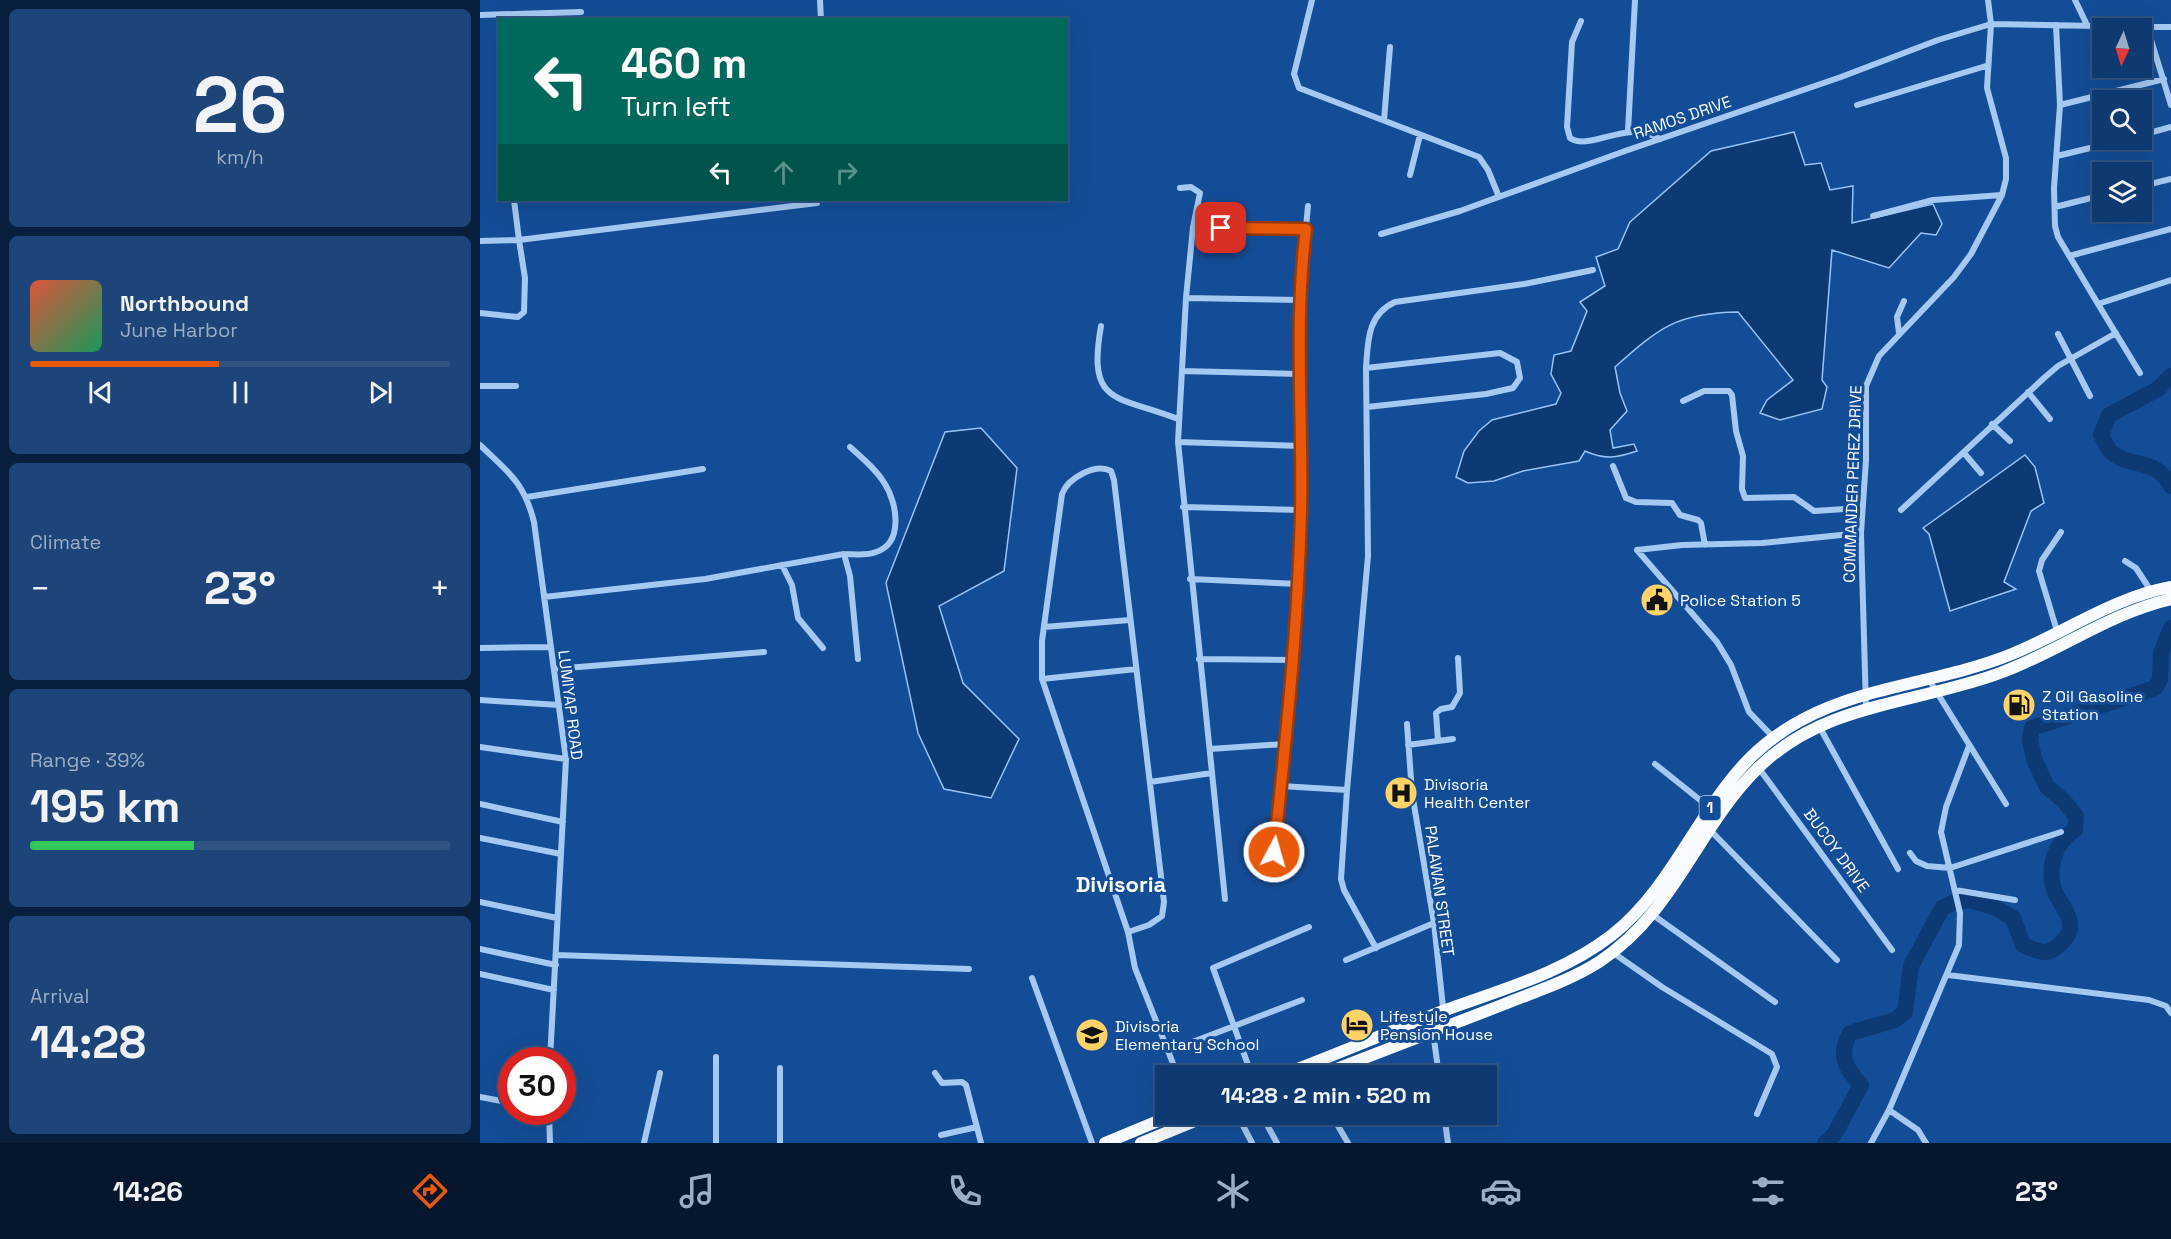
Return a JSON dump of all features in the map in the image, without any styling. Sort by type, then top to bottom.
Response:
[{"type":"highway","name":"1","points":[[1346,1065],[1577,974],[1612,952],[1653,915],[1773,737],[1822,710],[1865,694],[1996,660],[2123,599],[2171,587]]},
{"type":"highway","name":"1","points":[[1307,1065],[1543,974],[1611,936],[1642,907],[1710,808],[1754,763],[1818,725],[1866,708],[1999,674],[2050,651],[2116,615],[2171,599]]},
{"type":"highway","points":[[1105,1143],[1129,1138],[1155,1124]]},
{"type":"highway","points":[[1141,1143],[1179,1125]]},
{"type":"street","points":[[820,0],[821,18]]},
{"type":"street","points":[[1312,0],[1294,74],[1295,84],[1305,91],[1479,157],[1488,170],[1499,197]]},
{"type":"street","points":[[1628,131],[1635,0]]},
{"type":"street","name":"COMMANDER PEREZ DRIVE","points":[[1866,708],[1861,533],[1866,459],[1866,386],[1879,356],[1954,277],[1971,254],[2002,195],[2006,179],[2006,158],[1987,88],[1986,66],[1990,24],[1988,0]]},
{"type":"street","points":[[2075,0],[2087,25]]},
{"type":"street","points":[[480,15],[581,12]]},
{"type":"street","points":[[1581,21],[1572,42],[1568,134],[1572,140],[1583,141],[1628,131],[1652,134],[1659,139]]},
{"type":"street","points":[[1990,24],[2092,26]]},
{"type":"street","name":"RAMOS DRIVE","points":[[1381,234],[1499,197],[1990,24]]},
{"type":"street","points":[[2056,25],[2060,105],[2056,232],[2140,373]]},
{"type":"street","points":[[2152,27],[2171,27]]},
{"type":"street","points":[[2152,44],[2171,105]]},
{"type":"street","points":[[1384,120],[1390,46]]},
{"type":"street","points":[[1857,105],[1986,66]]},
{"type":"street","points":[[2060,105],[2164,79]]},
{"type":"street","points":[[2152,132],[2171,127]]},
{"type":"street","points":[[1410,175],[1420,135]]},
{"type":"street","points":[[2057,156],[2092,148]]},
{"type":"street","points":[[2152,184],[2171,179]]},
{"type":"street","points":[[1179,188],[1191,187],[1200,193],[1193,227],[1186,298],[1178,442],[1190,579],[1225,899]]},
{"type":"street","points":[[1873,216],[1933,200],[2002,195]]},
{"type":"street","points":[[2055,207],[2092,198]]},
{"type":"street","points":[[480,313],[518,317],[524,312],[525,278],[514,201]]},
{"type":"street","points":[[480,241],[519,240],[817,203]]},
{"type":"street","points":[[1273,871],[1294,660],[1298,584],[1301,510],[1299,300],[1308,206]]},
{"type":"street","points":[[1193,227],[1306,229]]},
{"type":"street","points":[[2069,256],[2171,229]]},
{"type":"street","points":[[1377,948],[1344,890],[1341,879],[1347,790],[1366,596],[1366,368],[1369,331],[1373,321],[1385,307],[1395,302],[1524,284],[1593,270]]},
{"type":"street","points":[[2098,304],[2171,280]]},
{"type":"street","points":[[1186,298],[1299,300]]},
{"type":"street","points":[[1899,333],[1897,317],[1904,301]]},
{"type":"street","points":[[1101,326],[1097,375],[1104,387],[1122,400],[1178,419]]},
{"type":"street","points":[[1901,510],[2028,392],[2070,359],[2116,333]]},
{"type":"street","points":[[2058,334],[2090,396]]},
{"type":"street","points":[[1366,368],[1500,353],[1517,362],[1520,378],[1512,388],[1486,394],[1367,407]]},
{"type":"street","points":[[1182,371],[1300,374]]},
{"type":"street","points":[[480,386],[516,386]]},
{"type":"street","points":[[1683,401],[1715,390],[1729,391],[1732,395],[1734,421],[1743,456],[1742,489],[1745,498],[1794,497],[1814,511],[1862,508]]},
{"type":"street","points":[[2028,392],[2050,419]]},
{"type":"street","points":[[1992,424],[2010,441]]},
{"type":"street","points":[[1178,442],[1301,446]]},
{"type":"street","points":[[544,597],[705,579],[844,554],[869,554],[886,547],[894,532],[896,520],[893,500],[885,483],[871,466],[850,447]]},
{"type":"street","name":"LUMIYAP ROAD","points":[[481,448],[510,473],[527,497],[534,522],[566,759],[551,1047]]},
{"type":"street","points":[[1964,453],[1981,473]]},
{"type":"street","points":[[1613,466],[1629,501],[1672,503],[1680,515],[1698,519],[1701,523],[1705,545]]},
{"type":"street","points":[[527,497],[703,469]]},
{"type":"street","points":[[1128,932],[1156,921],[1164,909],[1114,480],[1111,471],[1103,469],[1073,478],[1065,486],[1044,627],[1042,679],[1128,932],[1135,968],[1174,1065]]},
{"type":"street","points":[[1184,507],[1301,510]]},
{"type":"street","points":[[2057,631],[2038,570],[2061,532]]},
{"type":"street","points":[[1783,747],[1749,712],[1731,665],[1717,642],[1637,550],[1762,543],[1861,533]]},
{"type":"street","points":[[844,554],[850,576],[858,659]]},
{"type":"street","points":[[2125,561],[2136,568],[2151,591]]},
{"type":"street","points":[[782,566],[792,585],[798,618],[823,648]]},
{"type":"street","points":[[1190,579],[1298,584]]},
{"type":"street","points":[[1044,627],[1130,620]]},
{"type":"street","points":[[480,648],[551,647]]},
{"type":"street","points":[[554,669],[764,652]]},
{"type":"street","points":[[1438,741],[1436,713],[1441,709],[1452,707],[1460,693],[1458,658]]},
{"type":"street","points":[[1199,659],[1294,660]]},
{"type":"street","points":[[1042,679],[1136,669]]},
{"type":"street","points":[[1928,678],[2006,804]]},
{"type":"street","points":[[480,700],[559,705]]},
{"type":"street","name":"PALAWAN STREET","points":[[1407,724],[1412,793],[1434,923],[1445,1026]]},
{"type":"street","points":[[1818,725],[1898,869]]},
{"type":"street","points":[[1408,745],[1453,739]]},
{"type":"street","points":[[1210,749],[1285,744]]},
{"type":"street","points":[[1871,1143],[1889,1110],[1959,945],[1958,899],[1942,845],[1941,826],[1969,746]]},
{"type":"street","points":[[480,747],[566,759]]},
{"type":"street","name":"BUCOY DRIVE","points":[[1754,763],[1892,950]]},
{"type":"street","points":[[1655,764],[1710,808]]},
{"type":"street","points":[[1150,782],[1212,773]]},
{"type":"street","points":[[1281,786],[1347,790]]},
{"type":"street","points":[[480,804],[563,822]]},
{"type":"street","points":[[1710,830],[1837,960]]},
{"type":"street","points":[[1910,853],[1916,861],[1927,866],[1950,868],[2061,832]]},
{"type":"street","points":[[480,838],[561,854]]},
{"type":"street","points":[[1955,890],[2014,900]]},
{"type":"street","points":[[480,902],[557,918]]},
{"type":"street","points":[[1653,915],[1775,1002]]},
{"type":"street","points":[[1346,960],[1434,923]]},
{"type":"street","points":[[1248,1065],[1213,968],[1310,927]]},
{"type":"street","points":[[480,949],[556,964]]},
{"type":"street","points":[[1612,952],[1662,987],[1772,1054],[1777,1067],[1756,1114]]},
{"type":"street","points":[[556,955],[969,969]]},
{"type":"street","points":[[480,974],[554,990]]},
{"type":"street","points":[[1948,975],[2149,1000],[2166,1006],[2171,1013]]},
{"type":"street","points":[[1032,978],[1092,1143]]},
{"type":"street","points":[[1169,1051],[1302,1000]]},
{"type":"street","points":[[1433,1031],[1438,1065]]},
{"type":"street","points":[[716,1057],[716,1143]]},
{"type":"street","points":[[780,1068],[780,1143]]},
{"type":"street","points":[[644,1143],[660,1073]]},
{"type":"street","points":[[935,1073],[942,1083],[962,1082],[966,1085],[981,1143]]},
{"type":"street","points":[[480,1097],[498,1100]]},
{"type":"street","points":[[1889,1110],[1918,1130],[1926,1143]]},
{"type":"street","points":[[549,1125],[550,1143]]},
{"type":"street","points":[[1243,1125],[1252,1143]]},
{"type":"street","points":[[1267,1125],[1277,1143]]},
{"type":"street","points":[[1337,1125],[1348,1143]]},
{"type":"street","points":[[1446,1125],[1448,1143]]},
{"type":"street","points":[[940,1135],[977,1127]]},
{"type":"water","points":[[1794,132],[1805,165],[1821,163],[1830,190],[1853,186],[1852,223],[1933,204],[1942,224],[1936,235],[1921,233],[1889,268],[1832,250],[1822,380],[1827,387],[1822,409],[1780,420],[1760,413],[1767,400],[1793,380],[1738,312],[1699,315],[1684,319],[1658,332],[1615,367],[1620,393],[1627,411],[1610,430],[1613,448],[1634,444],[1637,451],[1611,457],[1585,451],[1579,461],[1523,471],[1494,481],[1468,483],[1456,477],[1464,451],[1479,431],[1492,420],[1556,404],[1561,393],[1551,374],[1554,355],[1571,351],[1587,311],[1580,302],[1605,286],[1596,257],[1618,249],[1630,222],[1711,151]]},
{"type":"water","points":[[981,428],[1017,468],[1004,571],[939,606],[963,683],[1019,739],[991,798],[944,789],[918,733],[886,583],[945,432]]},
{"type":"water","points":[[2025,455],[2035,467],[2044,503],[2031,511],[2004,582],[2016,589],[1950,611],[1929,534],[1923,528]]},
{"type":"waterway","points":[[2171,376],[2158,389],[2109,415],[2101,435],[2111,452],[2119,457],[2151,467],[2165,477],[2171,486]]},
{"type":"waterway","points":[[1825,1143],[1834,1135],[1861,1085],[1847,1067],[1844,1055],[1846,1041],[1850,1033],[1895,1020],[1905,1012],[1911,966],[1942,908],[1955,902],[1969,900],[1994,907],[2013,918],[2023,945],[2045,952],[2063,942],[2069,932],[2069,919],[2054,890],[2052,864],[2062,841],[2075,830],[2076,816],[2063,800],[2047,787],[2034,759],[2030,740],[2032,728],[2155,688],[2160,680],[2161,653],[2171,628]]},
{"type":"place","name":"Police Station 5","points":[[1657,600]]},
{"type":"place","name":"Z Oil Gasoline Station","points":[[2019,705]]},
{"type":"place","name":"Divisoria Health Center","points":[[1401,793]]},
{"type":"place","name":"Lifestyle Pension House","points":[[1357,1025]]},
{"type":"place","name":"Divisoria Elementary School","points":[[1092,1035]]},
{"type":"district","name":"Divisoria","points":[[1121,884]]},
{"type":"route","points":[[1221,228],[1306,229],[1299,300],[1301,510],[1298,584],[1294,660],[1274,852]]}]
